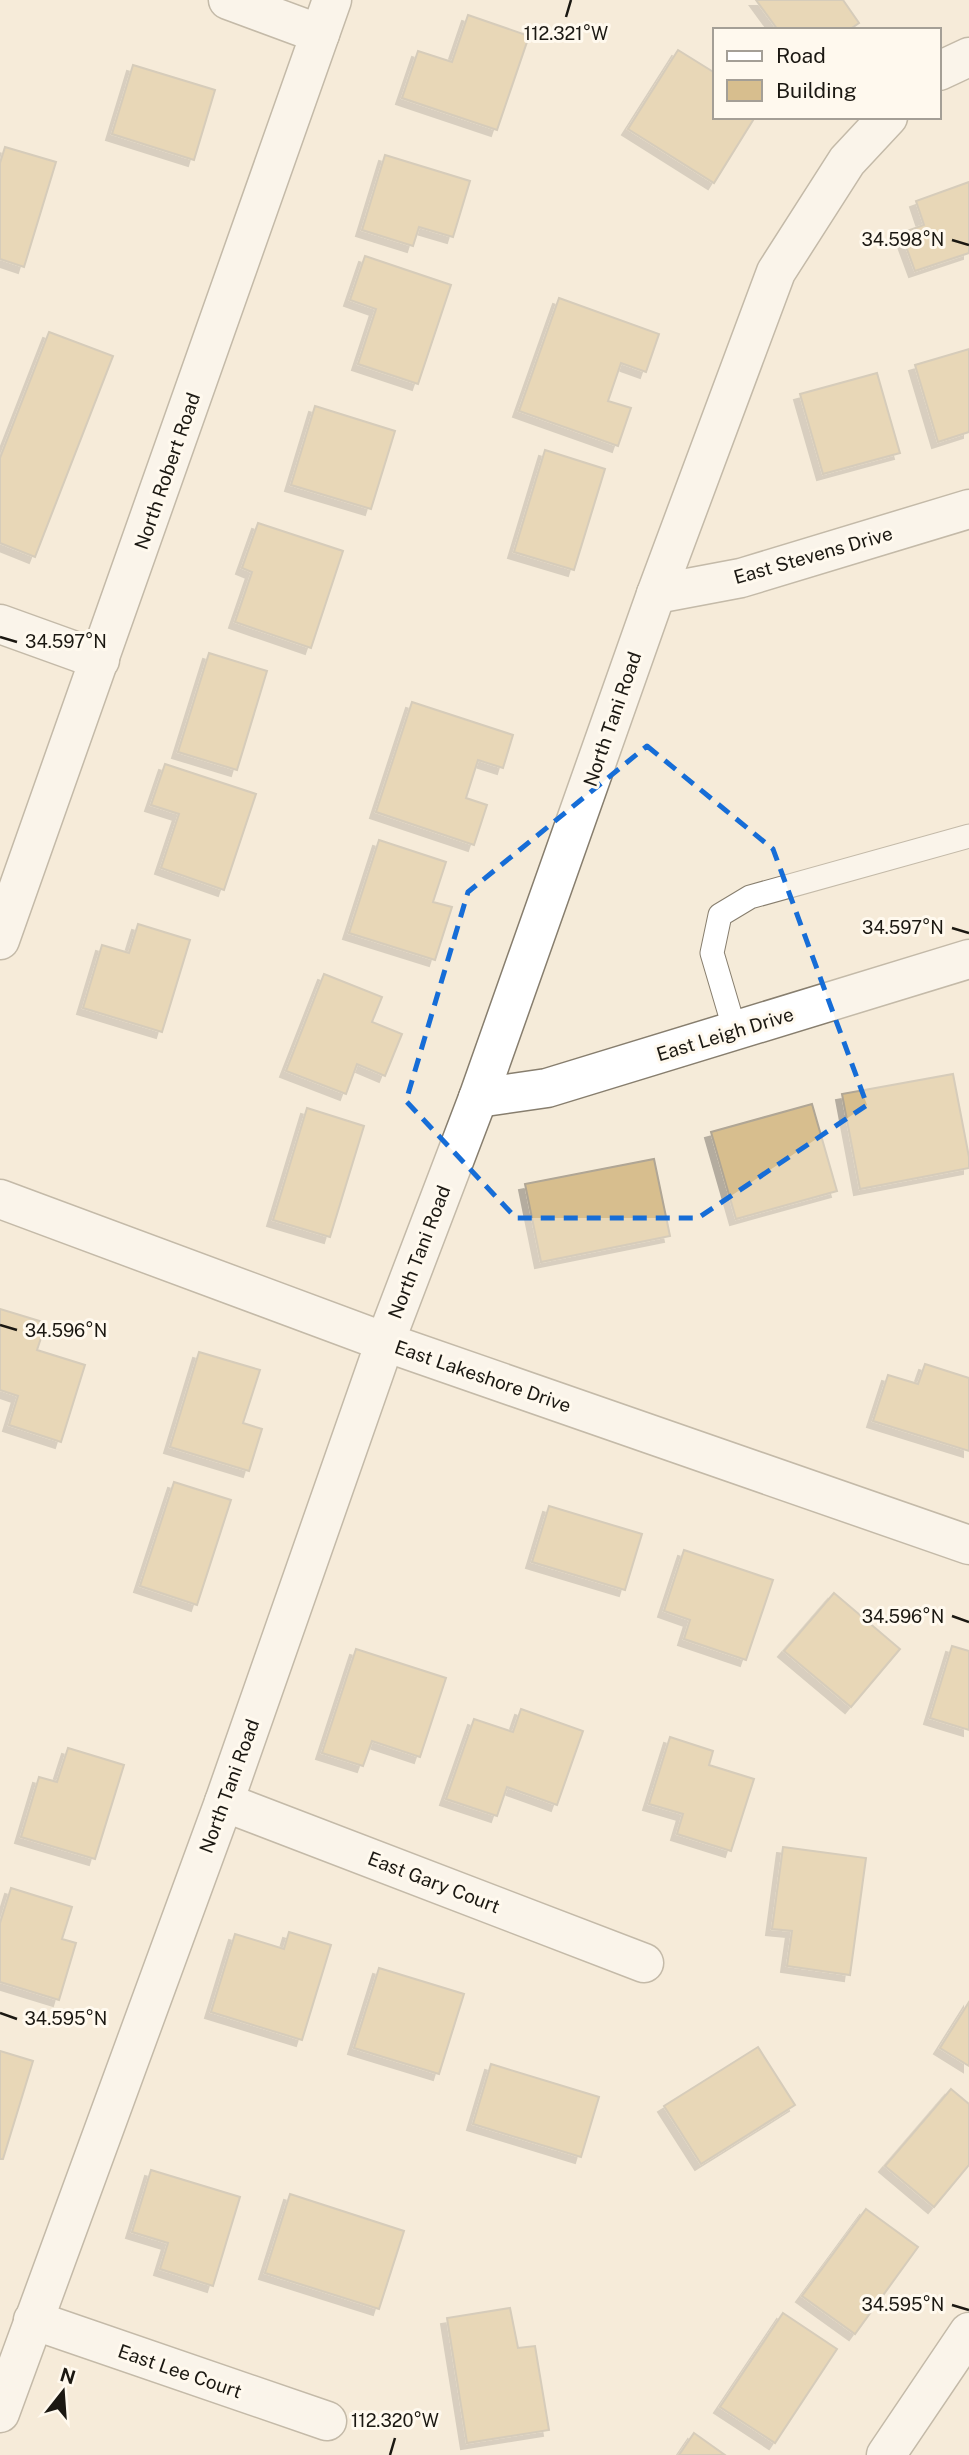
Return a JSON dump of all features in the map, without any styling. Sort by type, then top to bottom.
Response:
[{"type":"street","points":[[228,0],[326,17]]},
{"type":"street","name":"North Robert Road","points":[[0,940],[326,17]]},
{"type":"street","points":[[941,70],[969,57]]},
{"type":"street","name":"North Tani Road","points":[[0,2413],[224,1802],[385,1342],[478,1098],[656,594],[776,272],[846,161],[886,119]]},
{"type":"street","name":"East Stevens Drive","points":[[656,594],[741,578],[969,509]]},
{"type":"street","points":[[0,624],[100,660]]},
{"type":"street","name":"East Leigh Drive","points":[[478,1098],[547,1088],[969,959]]},
{"type":"street","name":"East Lakeshore Drive","points":[[0,1199],[385,1342],[969,1545]]},
{"type":"street","name":"East Gary Court","points":[[224,1802],[644,1963]]},
{"type":"street","name":"East Lee Court","points":[[33,2320],[327,2421]]},
{"type":"street","points":[[886,2455],[969,2332]]},
{"type":"lane","points":[[735,1031],[712,953],[720,915],[750,897],[969,836]]},
{"type":"highlighted area","points":[[647,746],[773,849],[867,1105],[698,1218],[516,1218],[406,1101],[468,892]]},
{"type":"building","points":[[756,0],[843,0],[859,23],[852,28],[777,28]]},
{"type":"building","points":[[468,15],[529,36],[497,130],[402,98],[418,51],[452,62]]},
{"type":"building","points":[[678,50],[713,72],[713,119],[754,119],[714,183],[628,129]]},
{"type":"building","points":[[133,65],[215,90],[194,160],[112,134]]},
{"type":"building","points":[[5,147],[56,162],[24,267],[0,259],[0,163]]},
{"type":"building","points":[[385,155],[470,181],[453,237],[419,227],[413,246],[362,230]]},
{"type":"building","points":[[969,182],[969,253],[915,271],[901,233],[924,225],[916,201]]},
{"type":"building","points":[[365,256],[451,285],[418,384],[358,364],[376,309],[350,300]]},
{"type":"building","points":[[559,298],[659,334],[646,372],[621,363],[608,401],[631,408],[618,446],[519,411]]},
{"type":"building","points":[[49,332],[113,356],[35,557],[0,543],[0,458]]},
{"type":"building","points":[[969,349],[969,432],[938,442],[915,365]]},
{"type":"building","points":[[877,373],[900,453],[823,474],[800,394]]},
{"type":"building","points":[[315,406],[395,431],[371,509],[291,485]]},
{"type":"building","points":[[545,450],[605,469],[574,570],[514,552]]},
{"type":"building","points":[[258,523],[343,551],[311,648],[235,622],[252,572],[242,568]]},
{"type":"building","points":[[209,653],[267,671],[237,770],[178,752]]},
{"type":"building","points":[[412,702],[513,735],[503,768],[478,760],[466,798],[487,805],[474,845],[376,812]]},
{"type":"building","points":[[165,764],[256,794],[224,890],[161,868],[179,814],[151,805]]},
{"type":"building","points":[[379,840],[446,862],[433,902],[452,907],[435,960],[349,933]]},
{"type":"building","points":[[138,924],[190,940],[162,1032],[83,1008],[102,945],[129,953]]},
{"type":"building","points":[[324,974],[382,997],[372,1022],[402,1034],[385,1076],[357,1064],[346,1094],[286,1071]]},
{"type":"building","points":[[953,1074],[969,1168],[860,1189],[842,1094]]},
{"type":"building","points":[[812,1104],[837,1191],[736,1219],[711,1132]]},
{"type":"building","points":[[307,1108],[364,1126],[330,1237],[273,1220]]},
{"type":"building","points":[[654,1159],[670,1236],[541,1262],[525,1184]]},
{"type":"building","points":[[0,1309],[46,1323],[37,1350],[85,1365],[61,1442],[9,1425],[18,1396],[0,1390]]},
{"type":"building","points":[[199,1352],[260,1370],[243,1423],[262,1429],[249,1471],[170,1447]]},
{"type":"building","points":[[925,1364],[969,1378],[969,1451],[873,1421],[888,1375],[918,1384]]},
{"type":"building","points":[[174,1482],[231,1500],[197,1605],[140,1586]]},
{"type":"building","points":[[549,1506],[642,1534],[625,1590],[532,1562]]},
{"type":"building","points":[[684,1550],[773,1580],[746,1660],[684,1639],[690,1620],[664,1611]]},
{"type":"building","points":[[834,1593],[900,1649],[851,1707],[784,1651]]},
{"type":"building","points":[[952,1646],[969,1651],[969,1730],[930,1718]]},
{"type":"building","points":[[356,1649],[446,1678],[420,1757],[372,1741],[363,1766],[322,1753]]},
{"type":"building","points":[[521,1709],[583,1731],[557,1805],[507,1787],[497,1816],[446,1799],[474,1719],[513,1732]]},
{"type":"building","points":[[670,1737],[713,1751],[709,1765],[754,1779],[731,1851],[677,1834],[683,1814],[649,1804]]},
{"type":"building","points":[[68,1748],[124,1765],[95,1859],[21,1837],[39,1777],[57,1782]]},
{"type":"building","points":[[783,1847],[866,1858],[850,1975],[787,1966],[792,1931],[772,1929]]},
{"type":"building","points":[[11,1888],[72,1907],[62,1939],[76,1943],[59,2000],[0,1982],[0,1923]]},
{"type":"building","points":[[289,1932],[331,1945],[302,2040],[211,2012],[235,1934],[284,1949]]},
{"type":"building","points":[[379,1968],[464,1994],[439,2074],[354,2048]]},
{"type":"building","points":[[969,2002],[969,2066],[940,2048]]},
{"type":"building","points":[[758,2047],[795,2105],[701,2164],[664,2106]]},
{"type":"building","points":[[0,2051],[33,2061],[3,2159],[0,2159]]},
{"type":"building","points":[[491,2064],[599,2097],[581,2157],[473,2124]]},
{"type":"building","points":[[951,2089],[969,2104],[969,2165],[934,2207],[885,2166]]},
{"type":"building","points":[[151,2170],[240,2197],[213,2286],[160,2269],[168,2243],[132,2232]]},
{"type":"building","points":[[290,2194],[404,2231],[379,2309],[265,2273]]},
{"type":"building","points":[[866,2209],[918,2247],[855,2334],[802,2296]]},
{"type":"building","points":[[510,2308],[518,2348],[535,2346],[549,2430],[467,2443],[447,2318]]},
{"type":"building","points":[[783,2313],[837,2349],[775,2443],[720,2407]]},
{"type":"building","points":[[694,2433],[725,2455],[679,2455]]}]
